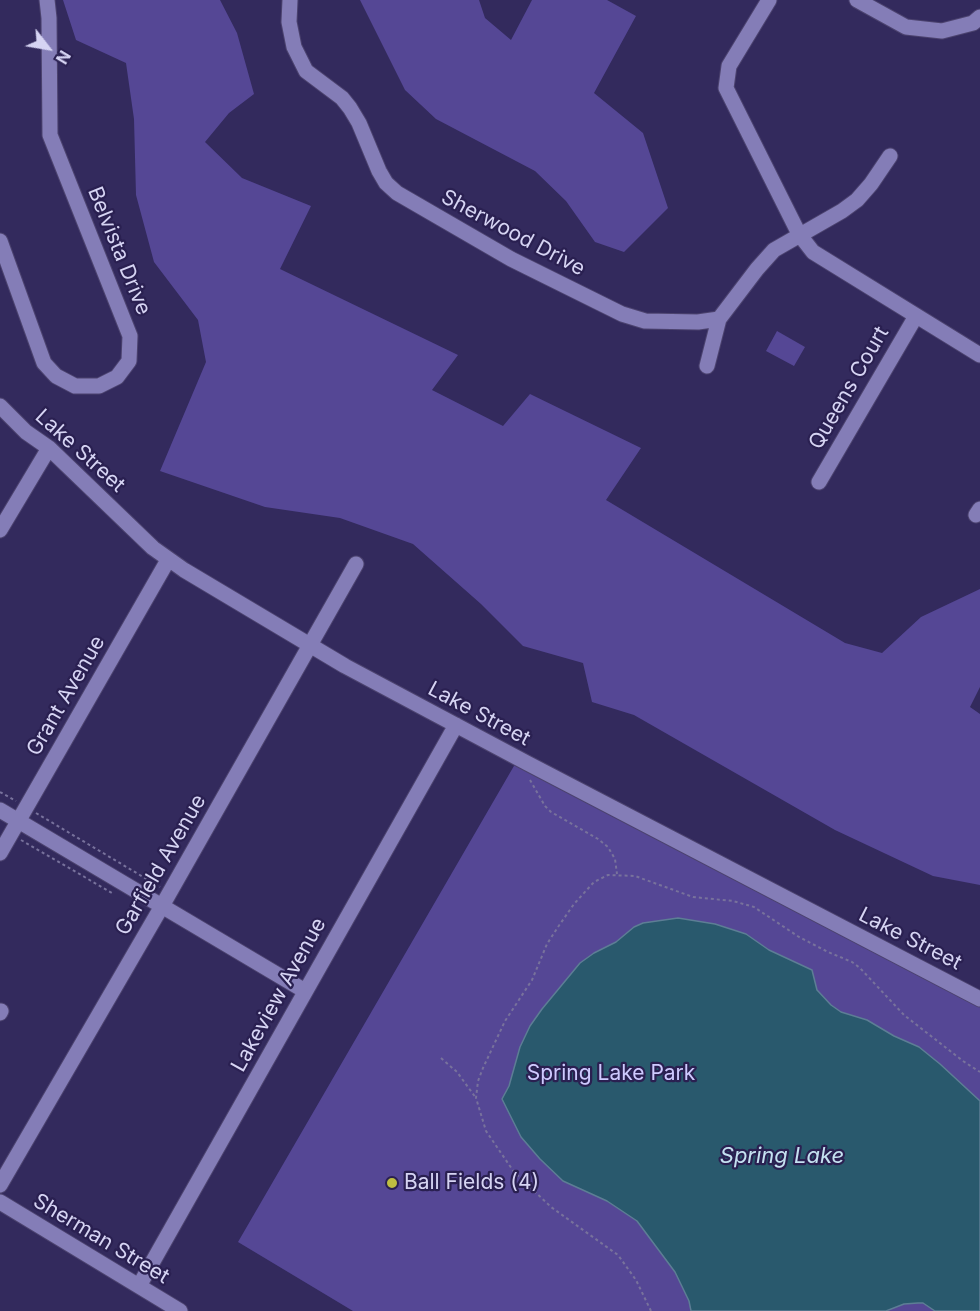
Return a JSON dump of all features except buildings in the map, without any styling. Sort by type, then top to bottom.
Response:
[{"type":"street","name":"Belvista Drive","points":[[0,241],[44,363],[56,376],[75,386],[99,386],[117,377],[129,361],[130,336],[50,135],[50,18],[47,0]]},
{"type":"street","name":"Sherwood Drive","points":[[290,0],[289,22],[294,47],[306,71],[342,98],[350,108],[359,123],[379,171],[386,183],[397,193],[511,259],[622,314],[645,321],[698,322],[719,319]]},
{"type":"street","points":[[769,0],[729,66],[726,88],[799,234],[813,252],[980,355]]},
{"type":"street","points":[[857,0],[906,27],[942,31],[973,23],[980,16]]},
{"type":"street","points":[[706,366],[719,319],[756,269],[774,250],[857,200],[890,156]]},
{"type":"street","name":"Queens Court","points":[[819,482],[916,316]]},
{"type":"street","name":"Lake Street","points":[[0,406],[26,432],[49,448],[168,560],[310,646],[456,725],[980,999]]},
{"type":"street","points":[[0,530],[49,448]]},
{"type":"street","name":"Grant Avenue","points":[[0,853],[168,560]]},
{"type":"street","name":"Garfield Avenue","points":[[0,1185],[356,564]]},
{"type":"street","name":"Lakeview Avenue","points":[[139,1286],[456,725]]},
{"type":"street","points":[[0,810],[15,827],[162,906],[305,991]]},
{"type":"street","name":"Sherman Street","points":[[0,1202],[180,1311]]},
{"type":"path","points":[[528,777],[539,798],[551,812],[608,847],[615,859],[617,874]]},
{"type":"path","points":[[15,827],[121,898]]},
{"type":"path","points":[[476,1098],[478,1080],[498,1036],[512,1009],[532,980],[547,944],[574,904],[594,882],[601,877],[617,874],[649,880],[693,897],[733,901],[762,911],[799,937],[852,962],[904,1015],[980,1072]]},
{"type":"path","points":[[441,1058],[457,1072],[476,1098],[486,1131],[514,1172],[551,1207],[618,1255],[636,1280],[651,1311]]},
{"type":"green space","points":[[63,0],[220,0],[237,33],[254,94],[229,113],[205,142],[242,178],[311,206],[280,269],[458,355],[432,390],[503,426],[530,394],[641,448],[606,500],[845,643],[882,653],[921,617],[980,589],[980,687],[970,707],[980,714],[980,885],[933,876],[835,830],[634,715],[592,702],[583,663],[523,646],[481,604],[413,544],[340,518],[265,507],[160,471],[206,362],[198,320],[154,262],[136,195],[134,119],[126,63],[76,40]]},
{"type":"green space","points":[[360,0],[479,0],[485,18],[511,40],[532,0],[607,0],[636,16],[594,93],[643,133],[668,208],[624,252],[595,242],[566,201],[535,171],[436,119],[405,90]]},
{"type":"green space","points":[[777,331],[805,347],[794,366],[766,351]]},
{"type":"green space","name":"Spring Lake Park","points":[[518,759],[980,999],[980,1311],[353,1311],[238,1242]]},
{"type":"water","name":"Spring Lake","points":[[678,918],[715,924],[746,934],[769,950],[812,970],[817,990],[831,1005],[841,1012],[867,1020],[919,1047],[980,1101],[980,1311],[935,1311],[923,1303],[918,1303],[904,1304],[886,1311],[691,1311],[689,1301],[675,1272],[637,1221],[607,1201],[563,1181],[521,1137],[502,1099],[509,1086],[520,1047],[530,1026],[542,1009],[580,963],[594,953],[616,942],[634,927],[643,923]]},
{"type":"place","name":"Ball Fields (4)","points":[[392,1183]]}]
